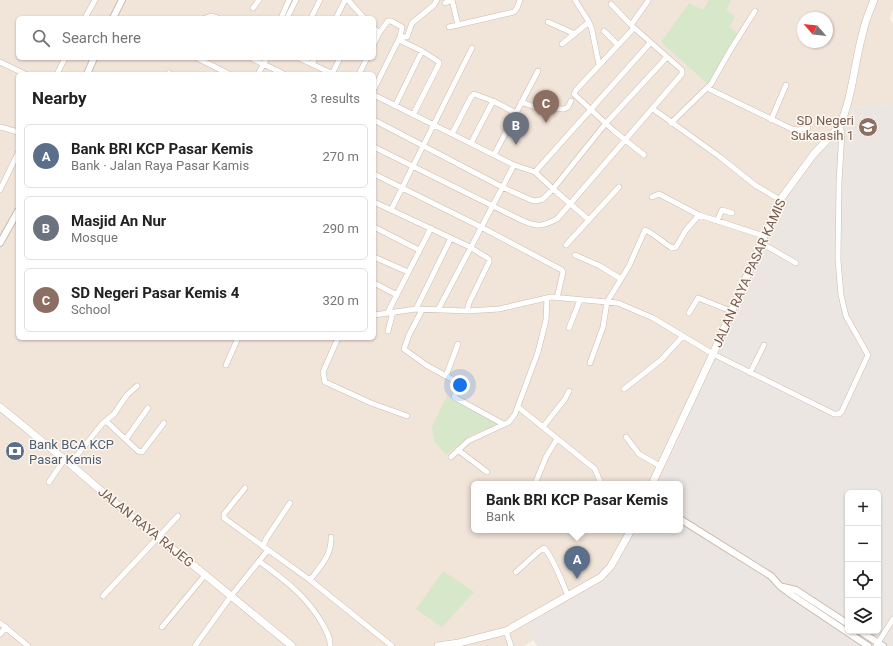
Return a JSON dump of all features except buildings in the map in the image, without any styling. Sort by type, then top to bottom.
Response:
[{"type":"main road","name":"JALAN RAYA PASAR KAMIS","points":[[653,481],[713,354],[780,200],[813,155],[839,127],[848,105],[863,31],[874,0]]},
{"type":"main road","name":"JALAN RAYA RAJEG","points":[[0,407],[158,538],[205,574],[292,646]]},
{"type":"main road","points":[[438,646],[459,643],[506,631],[601,577],[611,566],[629,533]]},
{"type":"street","points":[[87,16],[95,0]]},
{"type":"street","points":[[114,16],[122,0]]},
{"type":"street","points":[[253,8],[259,0]]},
{"type":"street","points":[[281,16],[289,0]]},
{"type":"street","points":[[288,16],[296,0]]},
{"type":"street","points":[[312,16],[320,0]]},
{"type":"street","points":[[337,16],[346,0],[361,16]]},
{"type":"street","points":[[401,35],[407,36],[412,23],[437,0]]},
{"type":"street","points":[[445,3],[451,0],[458,25]]},
{"type":"street","points":[[449,28],[514,12],[520,0]]},
{"type":"street","points":[[575,0],[589,22],[596,44],[599,65]]},
{"type":"street","points":[[644,155],[574,94],[618,45],[633,26],[648,1]]},
{"type":"street","points":[[376,148],[522,220],[539,226],[557,219],[624,139],[653,109],[682,74],[682,70],[650,43],[611,4]]},
{"type":"street","points":[[671,122],[711,84],[755,11]]},
{"type":"street","points":[[376,40],[379,33],[390,20],[401,26],[401,35],[376,85]]},
{"type":"street","points":[[548,22],[575,34]]},
{"type":"street","points":[[562,44],[589,22]]},
{"type":"street","points":[[376,30],[379,33]]},
{"type":"street","points":[[604,31],[618,45]]},
{"type":"street","points":[[401,35],[437,60],[440,64],[413,115]]},
{"type":"street","points":[[535,172],[650,43]]},
{"type":"street","points":[[392,210],[472,48]]},
{"type":"street","points":[[395,106],[422,51]]},
{"type":"street","points":[[376,121],[502,187],[536,201],[544,199],[606,123],[666,57]]},
{"type":"street","points":[[58,72],[64,60]]},
{"type":"street","points":[[88,72],[93,60]]},
{"type":"street","points":[[201,60],[225,72]]},
{"type":"street","points":[[255,60],[280,72]]},
{"type":"street","points":[[259,72],[266,60]]},
{"type":"street","points":[[303,60],[328,72]]},
{"type":"street","points":[[312,64],[314,60]]},
{"type":"street","points":[[333,72],[339,60]]},
{"type":"street","points":[[360,72],[366,60]]},
{"type":"street","points":[[0,62],[21,72]]},
{"type":"street","points":[[494,155],[538,71]]},
{"type":"street","points":[[771,120],[786,85]]},
{"type":"street","points":[[707,88],[792,129],[797,130],[808,128]]},
{"type":"street","points":[[452,134],[473,94],[493,101],[516,113]]},
{"type":"street","points":[[376,96],[514,165],[535,172],[589,220]]},
{"type":"street","points":[[471,144],[493,101]]},
{"type":"street","points":[[521,102],[538,108],[564,109],[568,107],[571,101]]},
{"type":"street","points":[[653,109],[720,157],[755,185],[780,200]]},
{"type":"street","points":[[376,316],[390,312],[419,309],[499,309],[547,298],[618,303],[638,311],[713,354],[750,373],[834,414],[839,414],[842,411],[868,355],[846,316],[841,295],[838,260],[839,182],[842,132],[839,127]]},
{"type":"street","points":[[0,128],[16,132]]},
{"type":"street","points":[[0,190],[16,157]]},
{"type":"street","points":[[438,310],[514,165]]},
{"type":"street","points":[[376,175],[562,271],[558,298]]},
{"type":"street","points":[[566,245],[619,186]]},
{"type":"street","points":[[652,197],[659,194],[699,215],[764,236]]},
{"type":"street","points":[[376,203],[470,247],[489,259],[467,310]]},
{"type":"street","points":[[717,221],[722,210],[732,213]]},
{"type":"street","points":[[0,243],[16,215]]},
{"type":"street","points":[[590,364],[602,328],[607,302],[629,266],[645,230],[652,233],[663,243],[672,248],[676,247],[686,230],[699,215]]},
{"type":"street","points":[[376,228],[419,250]]},
{"type":"street","points":[[388,331],[390,312],[397,295],[431,228]]},
{"type":"street","points":[[451,238],[419,309],[404,349],[426,365],[460,383],[454,397],[503,424]]},
{"type":"street","points":[[761,243],[796,263]]},
{"type":"street","points":[[575,254],[600,266],[621,279]]},
{"type":"street","points":[[376,257],[408,272]]},
{"type":"street","points":[[376,284],[397,295]]},
{"type":"street","points":[[451,457],[468,441],[512,419],[518,407],[538,352],[546,320],[547,298]]},
{"type":"street","points":[[689,313],[698,298],[731,311]]},
{"type":"street","points":[[569,328],[580,300]]},
{"type":"street","points":[[624,389],[661,360],[683,336]]},
{"type":"street","points":[[226,365],[237,340]]},
{"type":"street","points":[[337,340],[323,372],[325,382],[371,403],[407,416]]},
{"type":"street","points":[[446,376],[458,344]]},
{"type":"street","points":[[750,373],[764,345]]},
{"type":"street","points":[[70,464],[106,421],[114,414],[127,395],[137,386]]},
{"type":"street","points":[[543,427],[565,399],[569,391]]},
{"type":"street","points":[[518,407],[595,469],[600,481]]},
{"type":"street","points":[[126,439],[148,408]]},
{"type":"street","points":[[106,421],[138,451],[142,452],[164,423]]},
{"type":"street","points":[[626,437],[640,454],[660,466]]},
{"type":"street","points":[[536,481],[546,457],[557,439]]},
{"type":"street","points":[[458,450],[487,472]]},
{"type":"street","points":[[49,482],[64,459]]},
{"type":"street","points":[[245,488],[224,514],[224,517],[310,580],[392,646]]},
{"type":"street","points":[[195,646],[230,596],[259,561],[266,549],[266,539],[290,503]]},
{"type":"street","points":[[103,596],[178,516]]},
{"type":"street","points":[[683,521],[771,576],[780,586],[868,646]]},
{"type":"street","points":[[310,580],[327,557],[331,546],[331,537]]},
{"type":"street","points":[[516,572],[544,548],[568,596]]},
{"type":"street","points":[[259,561],[304,597],[316,612],[326,630],[330,641],[330,646]]},
{"type":"street","points":[[162,627],[205,574]]},
{"type":"street","points":[[780,586],[796,590],[845,622]]},
{"type":"street","points":[[864,634],[880,645],[893,619]]},
{"type":"street","points":[[0,623],[6,626],[25,645]]},
{"type":"street","points":[[0,634],[6,626]]},
{"type":"street","points":[[506,631],[511,646]]},
{"type":"shaded area","points":[[0,0],[893,0],[893,9],[890,19],[893,24],[893,104],[851,107],[843,127],[735,309],[660,481],[471,481],[471,533],[633,533],[612,571],[524,626],[533,640],[525,646],[0,646]]},
{"type":"shaded area","points":[[893,104],[893,646],[537,646],[524,626],[612,571],[633,533],[683,533],[683,481],[660,481],[783,199],[809,162],[843,127],[851,107]]},
{"type":"green space","points":[[709,0],[731,0],[726,10],[735,17],[729,27],[741,35],[710,86],[661,42],[689,3],[703,10]]},
{"type":"green space","points":[[447,396],[500,424],[471,435],[446,455],[434,441],[432,427]]},
{"type":"green space","points":[[443,571],[474,592],[442,627],[416,609]]},
{"type":"place","name":"SD Negeri Pasar Kemis 4","points":[[546,123]]},
{"type":"place","name":"SD Negeri Sukaasih 1","points":[[868,127]]},
{"type":"place","name":"Masjid An Nur","points":[[516,145]]},
{"type":"place","name":"Bank BCA KCP Pasar Kemis","points":[[15,451]]},
{"type":"place","name":"Bank BRI KCP Pasar Kemis","points":[[577,579]]}]
